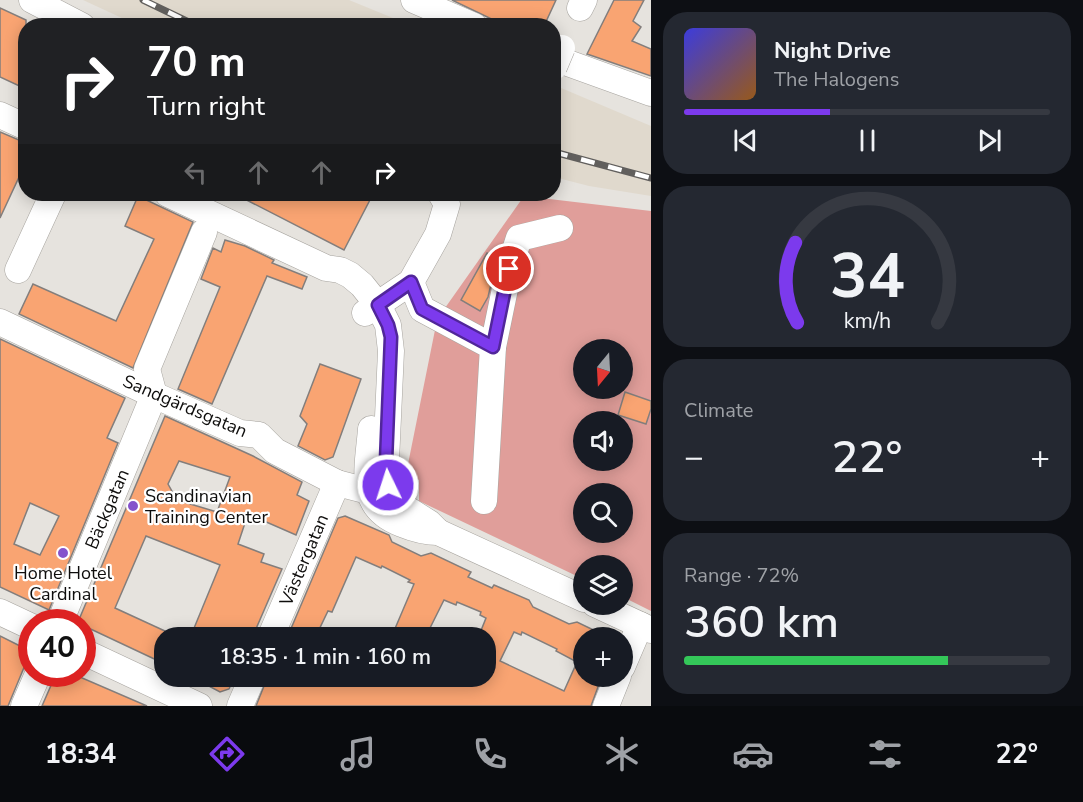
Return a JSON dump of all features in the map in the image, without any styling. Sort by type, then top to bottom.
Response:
[{"type":"street","points":[[32,0],[67,18]]},
{"type":"street","points":[[414,0],[456,18]]},
{"type":"street","points":[[561,59],[651,93]]},
{"type":"street","points":[[0,115],[18,123]]},
{"type":"street","points":[[18,270],[50,201]]},
{"type":"street","points":[[183,201],[326,268],[351,295],[372,309]]},
{"type":"street","points":[[372,309],[411,282],[438,234],[447,204],[445,201]]},
{"type":"street","points":[[484,501],[493,347],[509,269],[519,238],[560,228]]},
{"type":"street","points":[[154,395],[147,369],[204,232]]},
{"type":"street","points":[[411,282],[422,309],[493,347]]},
{"type":"street","points":[[372,309],[376,359],[378,488],[375,506],[394,521],[422,531],[438,532],[573,594]]},
{"type":"street","name":"Sandgärdsgatan","points":[[0,322],[240,433],[259,435],[275,452],[337,483],[378,488]]},
{"type":"street","name":"Bäckgatan","points":[[65,609],[154,395]]},
{"type":"street","name":"Västergatan","points":[[275,627],[337,483]]},
{"type":"street","points":[[0,612],[18,620]]},
{"type":"street","points":[[618,615],[646,628],[633,649]]},
{"type":"street","points":[[96,658],[199,706]]},
{"type":"street","points":[[24,706],[32,687]]},
{"type":"street","points":[[240,706],[248,687]]},
{"type":"street","points":[[606,706],[614,687]]},
{"type":"shaded area","points":[[83,0],[349,0],[393,18],[122,18]]},
{"type":"shaded area","points":[[561,88],[651,126],[651,196],[589,186],[561,179]]},
{"type":"shaded area","points":[[561,200],[651,211],[651,611],[633,602],[633,555],[573,555],[573,574],[419,501],[419,480],[406,474],[435,330],[445,308],[520,201]]},
{"type":"building","points":[[452,0],[556,0],[548,18],[489,18]]},
{"type":"building","points":[[614,0],[644,0],[633,21],[641,27],[632,41],[651,49],[651,76],[587,54]]},
{"type":"building","points":[[0,8],[22,18],[18,18],[18,85],[0,77]]},
{"type":"building","points":[[0,132],[18,140],[18,179],[0,218]]},
{"type":"building","points":[[136,201],[149,201],[193,222],[133,368],[19,314],[33,284],[116,321],[154,239],[125,226]]},
{"type":"building","points":[[249,201],[369,201],[344,250]]},
{"type":"building","points":[[225,240],[245,246],[274,260],[272,263],[307,277],[302,289],[267,276],[212,404],[178,389],[220,287],[201,279],[213,248],[221,252]]},
{"type":"building","points":[[487,253],[497,259],[488,297],[480,311],[461,300]]},
{"type":"building","points":[[0,339],[125,398],[107,438],[118,443],[49,609],[0,587]],"holes":[[[30,503],[59,516],[40,555],[14,544]]]},
{"type":"building","points":[[320,364],[361,379],[333,457],[325,460],[298,446],[307,424],[300,416]]},
{"type":"building","points":[[633,395],[651,401],[646,424],[633,420],[633,411],[619,411],[623,399],[633,399]]},
{"type":"building","points":[[165,416],[253,456],[302,482],[297,495],[309,501],[296,535],[248,514],[238,544],[264,554],[261,562],[282,569],[257,627],[195,627],[220,565],[146,536],[115,608],[156,627],[154,627],[154,659],[96,632],[96,609],[83,609]],"holes":[[[179,461],[230,477],[217,512],[177,500],[168,484]]]},
{"type":"building","points":[[345,516],[389,535],[392,542],[421,556],[431,553],[471,572],[468,577],[492,588],[494,585],[529,600],[533,607],[569,624],[577,622],[587,627],[573,627],[573,660],[556,651],[557,649],[522,632],[521,635],[514,632],[500,661],[564,691],[573,671],[573,687],[598,687],[591,706],[256,706],[264,687],[496,687],[496,627],[482,627],[486,618],[480,615],[481,612],[457,602],[456,605],[444,600],[430,627],[396,627],[414,584],[382,566],[381,568],[356,557],[332,612],[328,611],[320,627],[292,627],[338,518]]},
{"type":"building","points":[[0,636],[18,645],[18,682],[8,706],[0,706]]},
{"type":"building","points":[[96,684],[147,706],[42,706],[50,687],[96,687]]},
{"type":"building","points":[[211,687],[230,687],[229,689],[220,692]]},
{"type":"railway","points":[[143,0],[180,18]]},
{"type":"railway","points":[[561,154],[651,178]]},
{"type":"place","name":"Scandinavian Training Center","points":[[133,506]]},
{"type":"place","name":"Home Hotel Cardinal","points":[[63,553]]},
{"type":"route","points":[[388,485],[386,461],[391,337],[378,305],[411,282],[422,309],[493,347],[509,269]]}]
